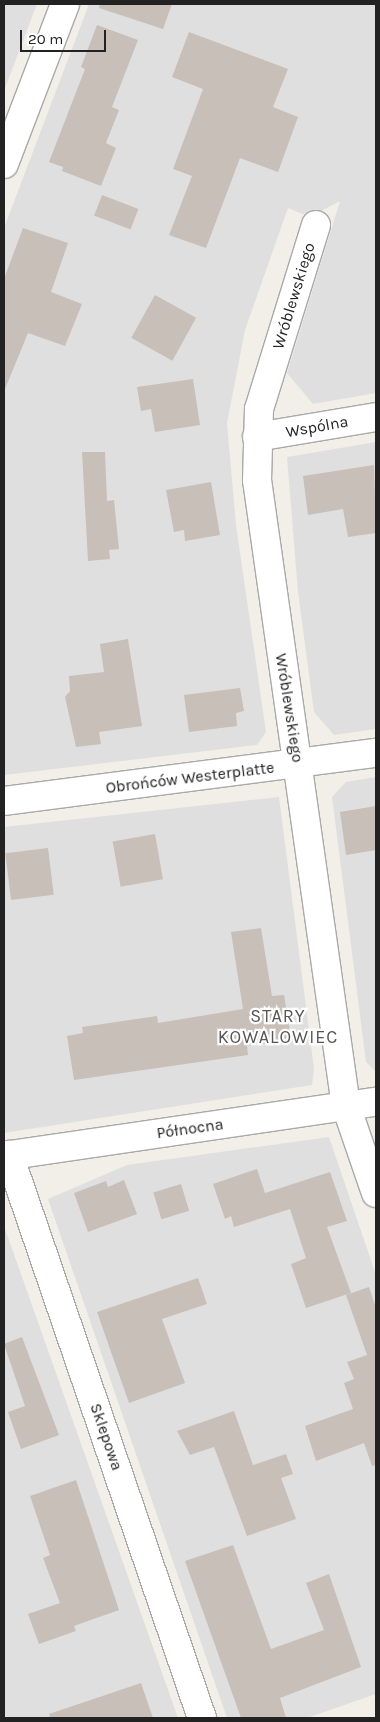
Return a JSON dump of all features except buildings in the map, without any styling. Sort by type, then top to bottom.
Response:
[{"type":"street","points":[[4,164],[65,4]]},
{"type":"street","name":"Wróblewskiego","points":[[316,225],[260,409],[257,437],[257,480],[270,585],[298,765],[346,1106],[376,1193]]},
{"type":"street","name":"Wspólna","points":[[257,437],[376,417]]},
{"type":"street","name":"Obrońców Westerplatte","points":[[4,801],[298,765],[376,753]]},
{"type":"street","name":"Północna","points":[[6,1155],[376,1102]]},
{"type":"street","name":"Sklepowa","points":[[6,1155],[202,1718]]},
{"type":"shaded area","points":[[4,4],[37,4],[4,91]]},
{"type":"shaded area","points":[[89,4],[376,4],[376,393],[313,404],[287,373],[340,201],[310,217],[288,208],[245,330],[227,423],[236,525],[266,732],[257,745],[4,775],[4,228]]},
{"type":"shaded area","points":[[376,442],[376,729],[334,735],[314,712],[298,592],[287,457]]},
{"type":"shaded area","points":[[376,777],[376,1072],[366,1062],[332,797],[346,782]]},
{"type":"shaded area","points":[[279,797],[314,1069],[312,1085],[4,1133],[4,827]]},
{"type":"shaded area","points":[[329,1137],[376,1275],[376,1694],[307,1718],[227,1718],[48,1199],[127,1165]]},
{"type":"shaded area","points":[[4,1226],[178,1718],[4,1718]]},
{"type":"district","name":"STARY KOWALOWIEC","points":[[278,1027]]}]
